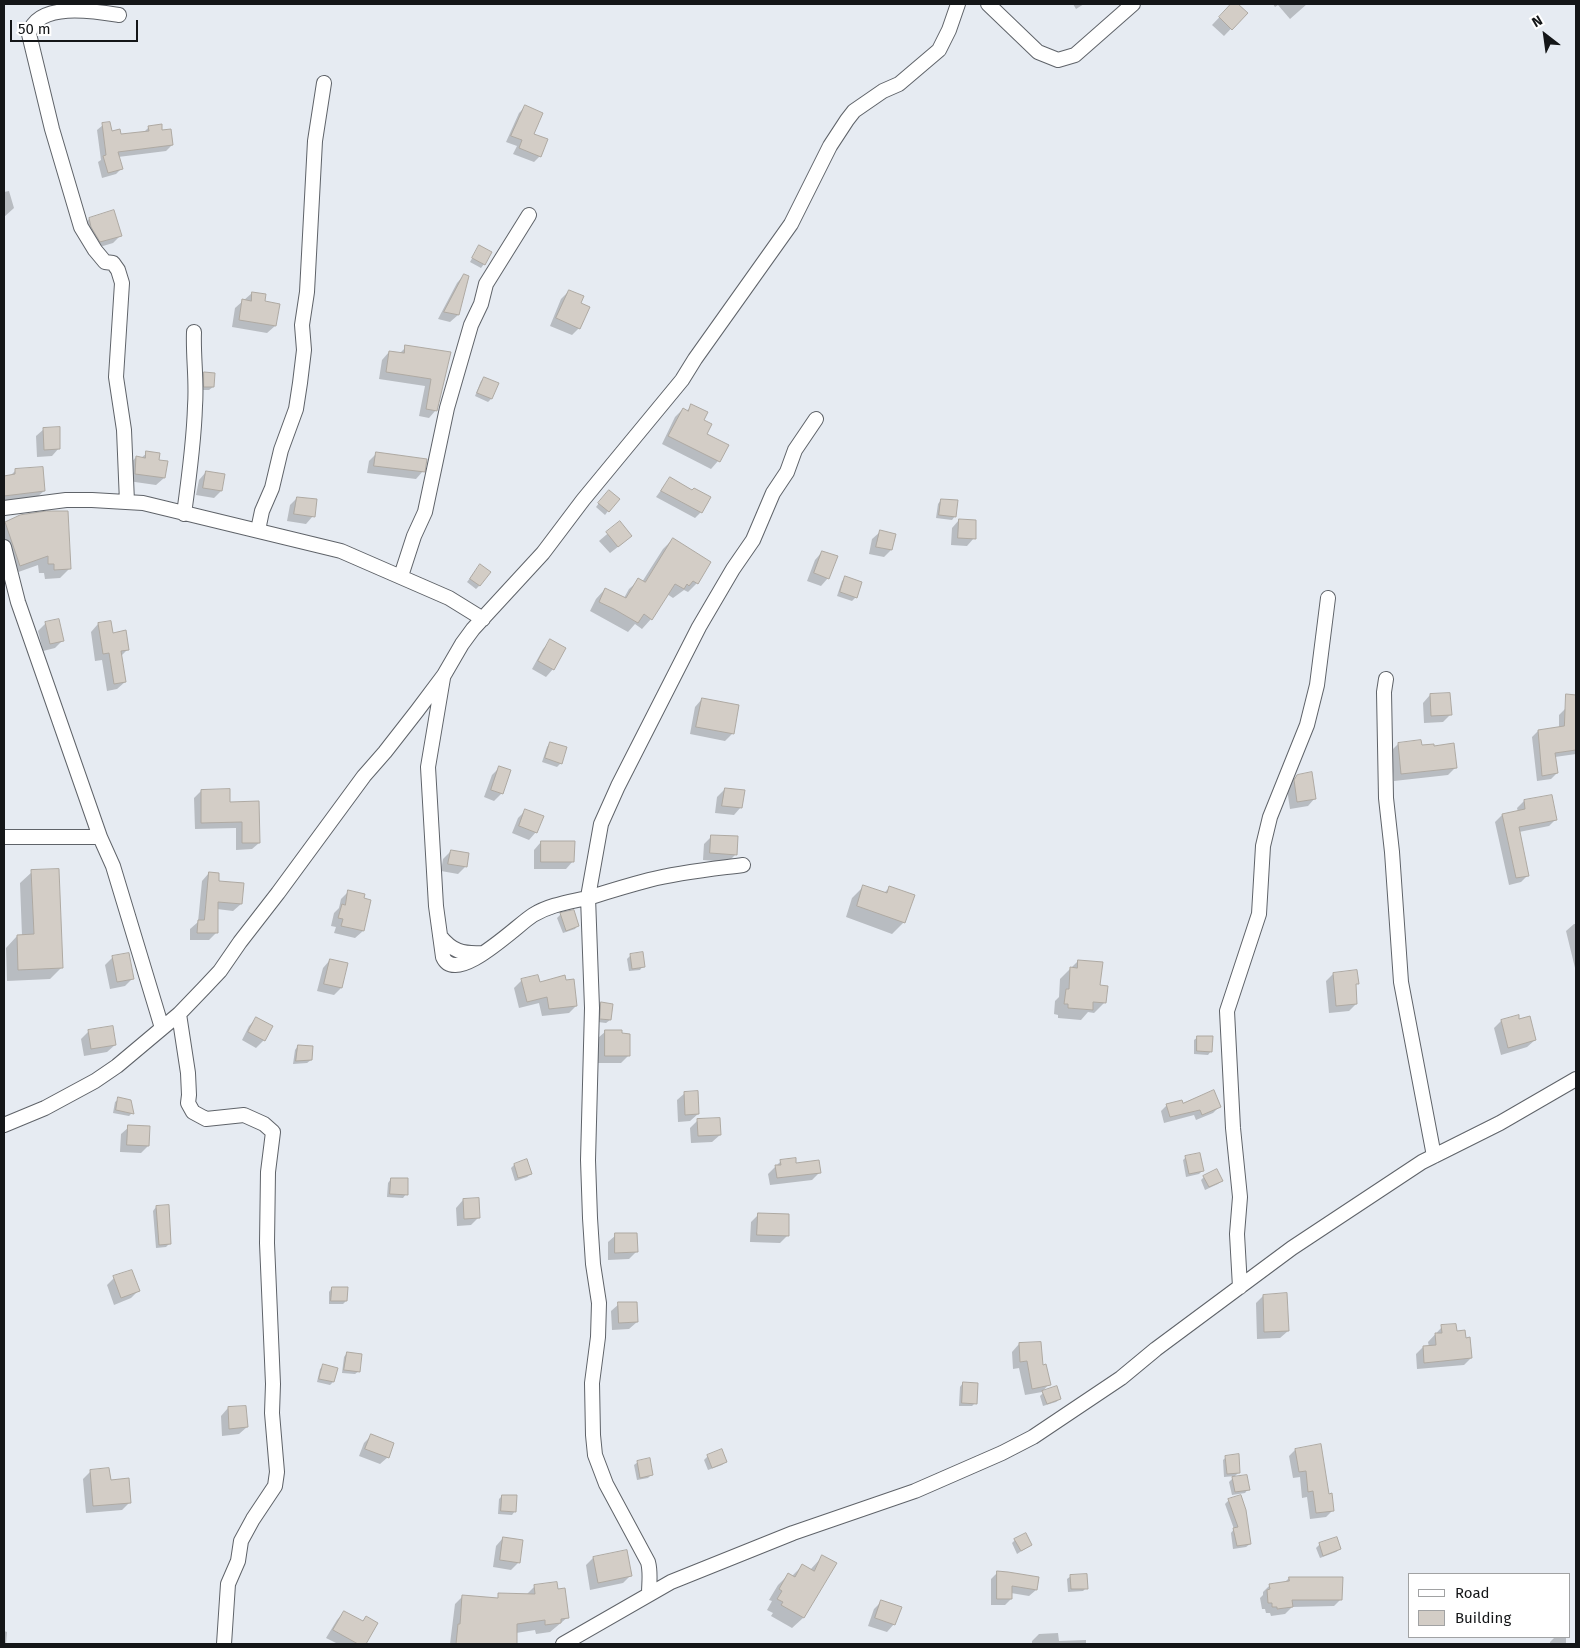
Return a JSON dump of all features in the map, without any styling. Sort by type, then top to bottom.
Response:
[{"type":"street","points":[[4,1125],[45,1108],[95,1081],[117,1066],[179,1014],[220,971],[248,930],[364,776],[385,752],[444,675],[462,644],[543,553],[583,500],[682,380],[791,224],[830,146],[847,120],[854,111],[883,91],[905,79],[939,50],[949,30],[958,4]]},
{"type":"street","points":[[988,4],[1038,52],[1058,60],[1076,55],[1132,4]]},
{"type":"street","points":[[119,15],[77,11],[50,14],[35,22],[30,34],[46,107],[81,227],[95,250],[106,262],[113,263],[118,270],[122,284],[116,377],[124,430],[126,502]]},
{"type":"street","points":[[258,530],[262,511],[272,488],[281,450],[296,409],[300,383],[304,350],[302,325],[307,292],[315,141],[324,84]]},
{"type":"street","points":[[401,576],[414,536],[425,512],[447,408],[471,325],[481,304],[486,284],[529,215]]},
{"type":"street","points":[[184,514],[192,454],[196,403],[193,359],[194,332]]},
{"type":"street","points":[[649,1594],[651,1573],[648,1562],[606,1484],[596,1455],[593,1435],[592,1382],[598,1337],[599,1303],[590,1218],[588,1160],[592,1008],[588,897],[601,824],[618,786],[699,627],[752,540],[773,494],[787,472],[795,450],[816,419]]},
{"type":"street","points":[[4,508],[66,500],[143,503],[340,551],[449,598],[483,619]]},
{"type":"street","points":[[4,547],[18,602],[100,837],[112,866],[162,1028]]},
{"type":"street","points":[[1240,1287],[1237,1234],[1240,1197],[1233,1128],[1227,1012],[1259,914],[1263,846],[1270,817],[1307,725],[1317,686],[1328,598]]},
{"type":"street","points":[[444,675],[428,767],[436,906],[440,936],[449,947],[469,954],[482,953],[496,945],[530,916],[548,907],[651,880],[744,865]]},
{"type":"street","points":[[1386,679],[1384,692],[1386,798],[1392,852],[1401,982],[1434,1156]]},
{"type":"street","points":[[4,836],[100,837]]},
{"type":"street","points":[[179,1014],[188,1073],[190,1094],[188,1103],[193,1112],[206,1119],[244,1115],[264,1124],[273,1132],[268,1172],[267,1243],[273,1384],[272,1413],[277,1472],[275,1486],[241,1541],[238,1560],[228,1584],[224,1644]]},
{"type":"street","points":[[563,1644],[671,1582],[793,1533],[915,1491],[1002,1453],[1033,1437],[1122,1378],[1156,1349],[1300,1243],[1422,1162],[1500,1123],[1576,1080]]},
{"type":"building","points":[[1231,4],[1238,4],[1248,13],[1232,30],[1219,17]]},
{"type":"building","points":[[525,105],[543,113],[534,134],[548,139],[541,157],[519,148],[522,140],[511,136]]},
{"type":"building","points":[[110,122],[112,131],[120,129],[121,134],[149,131],[148,126],[162,124],[162,130],[171,129],[173,145],[118,152],[123,169],[108,173],[103,156],[106,155],[102,123]]},
{"type":"building","points":[[114,210],[122,236],[100,242],[91,227],[89,218]]},
{"type":"building","points":[[479,245],[492,252],[485,265],[472,258]]},
{"type":"building","points":[[464,274],[469,276],[459,315],[444,312]]},
{"type":"building","points":[[569,290],[584,296],[581,303],[590,307],[580,329],[556,318]]},
{"type":"building","points":[[252,292],[266,294],[265,301],[280,304],[276,326],[239,320],[242,299],[251,301]]},
{"type":"building","points":[[405,345],[451,352],[437,411],[426,409],[431,379],[386,372],[389,351],[404,353]]},
{"type":"building","points":[[204,372],[215,373],[214,387],[204,387]]},
{"type":"building","points":[[484,377],[499,383],[492,399],[477,393]]},
{"type":"building","points":[[691,404],[708,412],[704,420],[712,424],[707,434],[729,445],[720,462],[668,436],[683,408],[688,411]]},
{"type":"building","points":[[60,427],[60,449],[44,450],[43,428]]},
{"type":"building","points":[[146,451],[160,453],[159,460],[168,461],[165,478],[135,474],[136,456],[145,458]]},
{"type":"building","points":[[376,452],[427,459],[425,472],[374,466]]},
{"type":"building","points":[[43,467],[45,491],[4,496],[4,476],[15,474],[15,469]]},
{"type":"building","points":[[206,471],[225,474],[222,491],[203,488]]},
{"type":"building","points":[[670,477],[692,490],[694,488],[711,497],[702,513],[661,491]]},
{"type":"building","points":[[609,490],[620,499],[609,512],[598,503]]},
{"type":"building","points":[[297,497],[317,499],[315,517],[294,514]]},
{"type":"building","points":[[941,499],[958,500],[956,517],[939,515]]},
{"type":"building","points":[[47,511],[68,511],[71,569],[54,570],[54,564],[48,564],[48,556],[20,566],[5,522],[20,515]]},
{"type":"building","points":[[959,519],[976,520],[976,539],[958,538]]},
{"type":"building","points":[[620,521],[632,536],[618,547],[606,532]]},
{"type":"building","points":[[880,530],[896,534],[892,550],[876,547]]},
{"type":"building","points":[[673,538],[711,562],[698,584],[693,581],[689,586],[687,584],[684,589],[675,584],[652,620],[644,614],[638,623],[599,602],[605,588],[626,598],[638,578],[645,582]]},
{"type":"building","points":[[822,551],[838,556],[829,579],[814,573]]},
{"type":"building","points":[[480,564],[491,572],[480,586],[470,579]]},
{"type":"building","points":[[845,576],[862,582],[857,598],[840,592]]},
{"type":"building","points":[[59,619],[64,641],[50,644],[45,622]]},
{"type":"building","points":[[111,621],[113,633],[126,630],[129,650],[121,651],[126,682],[114,684],[109,653],[103,654],[98,623]]},
{"type":"building","points":[[550,639],[566,648],[554,670],[538,661]]},
{"type":"building","points":[[1450,693],[1452,715],[1431,716],[1430,694]]},
{"type":"building","points":[[1566,694],[1576,695],[1576,750],[1555,753],[1558,773],[1542,776],[1538,730],[1564,726]]},
{"type":"building","points":[[702,698],[739,705],[734,734],[696,727]]},
{"type":"building","points":[[1421,740],[1422,745],[1434,744],[1434,746],[1454,743],[1457,768],[1401,774],[1398,743]]},
{"type":"building","points":[[550,742],[567,747],[562,764],[545,758]]},
{"type":"building","points":[[499,766],[511,770],[503,794],[491,790]]},
{"type":"building","points":[[1312,772],[1316,799],[1297,802],[1294,780],[1297,775]]},
{"type":"building","points":[[725,788],[745,790],[742,808],[722,806]]},
{"type":"building","points":[[230,789],[230,802],[259,801],[260,843],[242,843],[242,822],[201,823],[201,790]]},
{"type":"building","points":[[1552,795],[1557,820],[1519,827],[1529,876],[1516,878],[1502,814],[1525,809],[1524,800]]},
{"type":"building","points":[[525,809],[544,816],[537,833],[519,826]]},
{"type":"building","points":[[711,835],[738,836],[737,855],[710,853]]},
{"type":"building","points":[[541,841],[575,841],[574,862],[541,862]]},
{"type":"building","points":[[451,850],[469,853],[467,867],[448,864]]},
{"type":"building","points":[[59,869],[63,968],[18,970],[17,935],[34,934],[31,870]]},
{"type":"building","points":[[209,872],[219,873],[219,881],[244,883],[242,904],[218,902],[218,933],[197,933],[198,920],[204,920]]},
{"type":"building","points":[[863,885],[887,893],[889,886],[915,895],[905,923],[857,906]]},
{"type":"building","points":[[348,890],[365,894],[364,898],[371,900],[364,931],[341,926],[343,919],[338,918],[342,904],[345,905]]},
{"type":"building","points":[[574,910],[579,926],[566,931],[560,913]]},
{"type":"building","points":[[643,952],[645,967],[632,969],[630,954]]},
{"type":"building","points":[[129,953],[134,979],[117,982],[112,956]]},
{"type":"building","points":[[330,959],[348,963],[342,988],[324,984]]},
{"type":"building","points":[[1078,960],[1103,962],[1100,985],[1108,986],[1106,1003],[1093,1002],[1093,1010],[1068,1008],[1068,1004],[1064,1004],[1066,989],[1069,989],[1070,967],[1077,968]]},
{"type":"building","points":[[1357,970],[1359,984],[1356,984],[1357,1004],[1336,1006],[1333,973]]},
{"type":"building","points":[[538,975],[540,982],[565,975],[566,980],[574,979],[577,1006],[549,1009],[547,997],[527,1002],[521,979]]},
{"type":"building","points":[[601,1002],[613,1004],[611,1020],[600,1019]]},
{"type":"building","points":[[1519,1015],[1519,1019],[1530,1016],[1536,1040],[1508,1048],[1501,1020]]},
{"type":"building","points":[[256,1017],[273,1026],[265,1041],[248,1032]]},
{"type":"building","points":[[113,1026],[116,1045],[91,1049],[88,1030]]},
{"type":"building","points":[[605,1030],[622,1030],[622,1033],[630,1034],[630,1056],[605,1056]]},
{"type":"building","points":[[1197,1036],[1213,1036],[1212,1052],[1197,1051]]},
{"type":"building","points":[[298,1045],[313,1046],[312,1060],[296,1061]]},
{"type":"building","points":[[1214,1090],[1221,1107],[1202,1115],[1200,1110],[1170,1117],[1166,1104],[1182,1100],[1183,1103]]},
{"type":"building","points":[[698,1091],[699,1114],[685,1115],[684,1092]]},
{"type":"building","points":[[118,1097],[131,1100],[134,1114],[116,1110]]},
{"type":"building","points":[[720,1118],[721,1135],[698,1136],[697,1119]]},
{"type":"building","points":[[128,1125],[150,1126],[149,1146],[127,1145]]},
{"type":"building","points":[[1200,1153],[1204,1171],[1189,1174],[1185,1156]]},
{"type":"building","points":[[796,1158],[796,1163],[819,1160],[821,1173],[777,1178],[775,1165],[781,1165],[780,1160]]},
{"type":"building","points":[[527,1159],[532,1174],[518,1178],[514,1164]]},
{"type":"building","points":[[1217,1169],[1223,1181],[1209,1187],[1203,1176]]},
{"type":"building","points":[[391,1178],[408,1178],[408,1195],[390,1194]]},
{"type":"building","points":[[479,1198],[480,1218],[464,1219],[463,1199]]},
{"type":"building","points":[[169,1205],[171,1244],[159,1245],[156,1206]]},
{"type":"building","points":[[758,1213],[789,1214],[789,1236],[757,1235]]},
{"type":"building","points":[[615,1233],[637,1233],[638,1252],[615,1253]]},
{"type":"building","points":[[132,1270],[140,1291],[121,1298],[113,1276]]},
{"type":"building","points":[[332,1287],[348,1287],[347,1301],[331,1301]]},
{"type":"building","points":[[1287,1293],[1289,1331],[1264,1332],[1263,1295]]},
{"type":"building","points":[[618,1302],[637,1302],[638,1322],[619,1323]]},
{"type":"building","points":[[1456,1324],[1457,1331],[1465,1330],[1466,1338],[1470,1337],[1472,1358],[1424,1363],[1423,1346],[1436,1345],[1435,1333],[1442,1333],[1441,1325]]},
{"type":"building","points":[[1041,1342],[1043,1365],[1046,1364],[1051,1385],[1032,1389],[1027,1361],[1020,1362],[1019,1343]]},
{"type":"building","points":[[347,1352],[362,1354],[360,1372],[344,1370]]},
{"type":"building","points":[[323,1364],[338,1368],[334,1382],[319,1379]]},
{"type":"building","points":[[963,1382],[978,1383],[977,1404],[962,1403]]},
{"type":"building","points":[[1057,1386],[1061,1399],[1047,1404],[1042,1391]]},
{"type":"building","points":[[246,1406],[248,1427],[229,1429],[228,1407]]},
{"type":"building","points":[[371,1434],[394,1443],[389,1458],[365,1449]]},
{"type":"building","points":[[1321,1444],[1329,1494],[1332,1493],[1334,1511],[1316,1513],[1313,1491],[1308,1492],[1306,1471],[1299,1472],[1295,1449]]},
{"type":"building","points":[[722,1449],[727,1462],[712,1468],[707,1455]]},
{"type":"building","points":[[1239,1454],[1240,1473],[1227,1474],[1225,1456]]},
{"type":"building","points":[[650,1458],[653,1475],[640,1478],[637,1461]]},
{"type":"building","points":[[109,1468],[111,1480],[129,1478],[131,1503],[93,1506],[90,1470]]},
{"type":"building","points":[[1247,1475],[1250,1490],[1235,1492],[1232,1477]]},
{"type":"building","points":[[502,1495],[517,1495],[516,1512],[501,1511]]},
{"type":"building","points":[[1241,1495],[1246,1510],[1251,1544],[1237,1546],[1233,1528],[1238,1527],[1228,1499]]},
{"type":"building","points":[[1026,1533],[1032,1545],[1021,1551],[1014,1539]]},
{"type":"building","points":[[503,1537],[523,1540],[520,1563],[500,1560]]},
{"type":"building","points":[[1337,1537],[1341,1549],[1323,1556],[1319,1543]]},
{"type":"building","points":[[627,1550],[632,1576],[598,1583],[593,1557]]},
{"type":"building","points":[[822,1555],[837,1563],[804,1618],[781,1605],[783,1602],[777,1599],[782,1591],[779,1589],[788,1573],[795,1577],[802,1564],[814,1571]]},
{"type":"building","points":[[997,1571],[1039,1577],[1037,1590],[1012,1586],[1012,1599],[997,1599]]},
{"type":"building","points":[[1087,1574],[1088,1589],[1071,1589],[1070,1575]]},
{"type":"building","points":[[1289,1577],[1343,1577],[1342,1600],[1292,1600],[1293,1607],[1277,1609],[1277,1607],[1272,1607],[1272,1603],[1268,1603],[1267,1590],[1270,1589],[1269,1584],[1289,1581]]},
{"type":"building","points":[[557,1582],[558,1589],[565,1588],[569,1618],[561,1619],[561,1623],[545,1625],[545,1620],[517,1624],[517,1644],[456,1644],[458,1624],[460,1624],[462,1595],[498,1598],[498,1593],[535,1594],[534,1585]]},
{"type":"building","points":[[881,1600],[902,1607],[895,1625],[875,1618]]},
{"type":"building","points":[[344,1611],[363,1621],[366,1616],[378,1623],[366,1644],[358,1644],[333,1630]]}]
